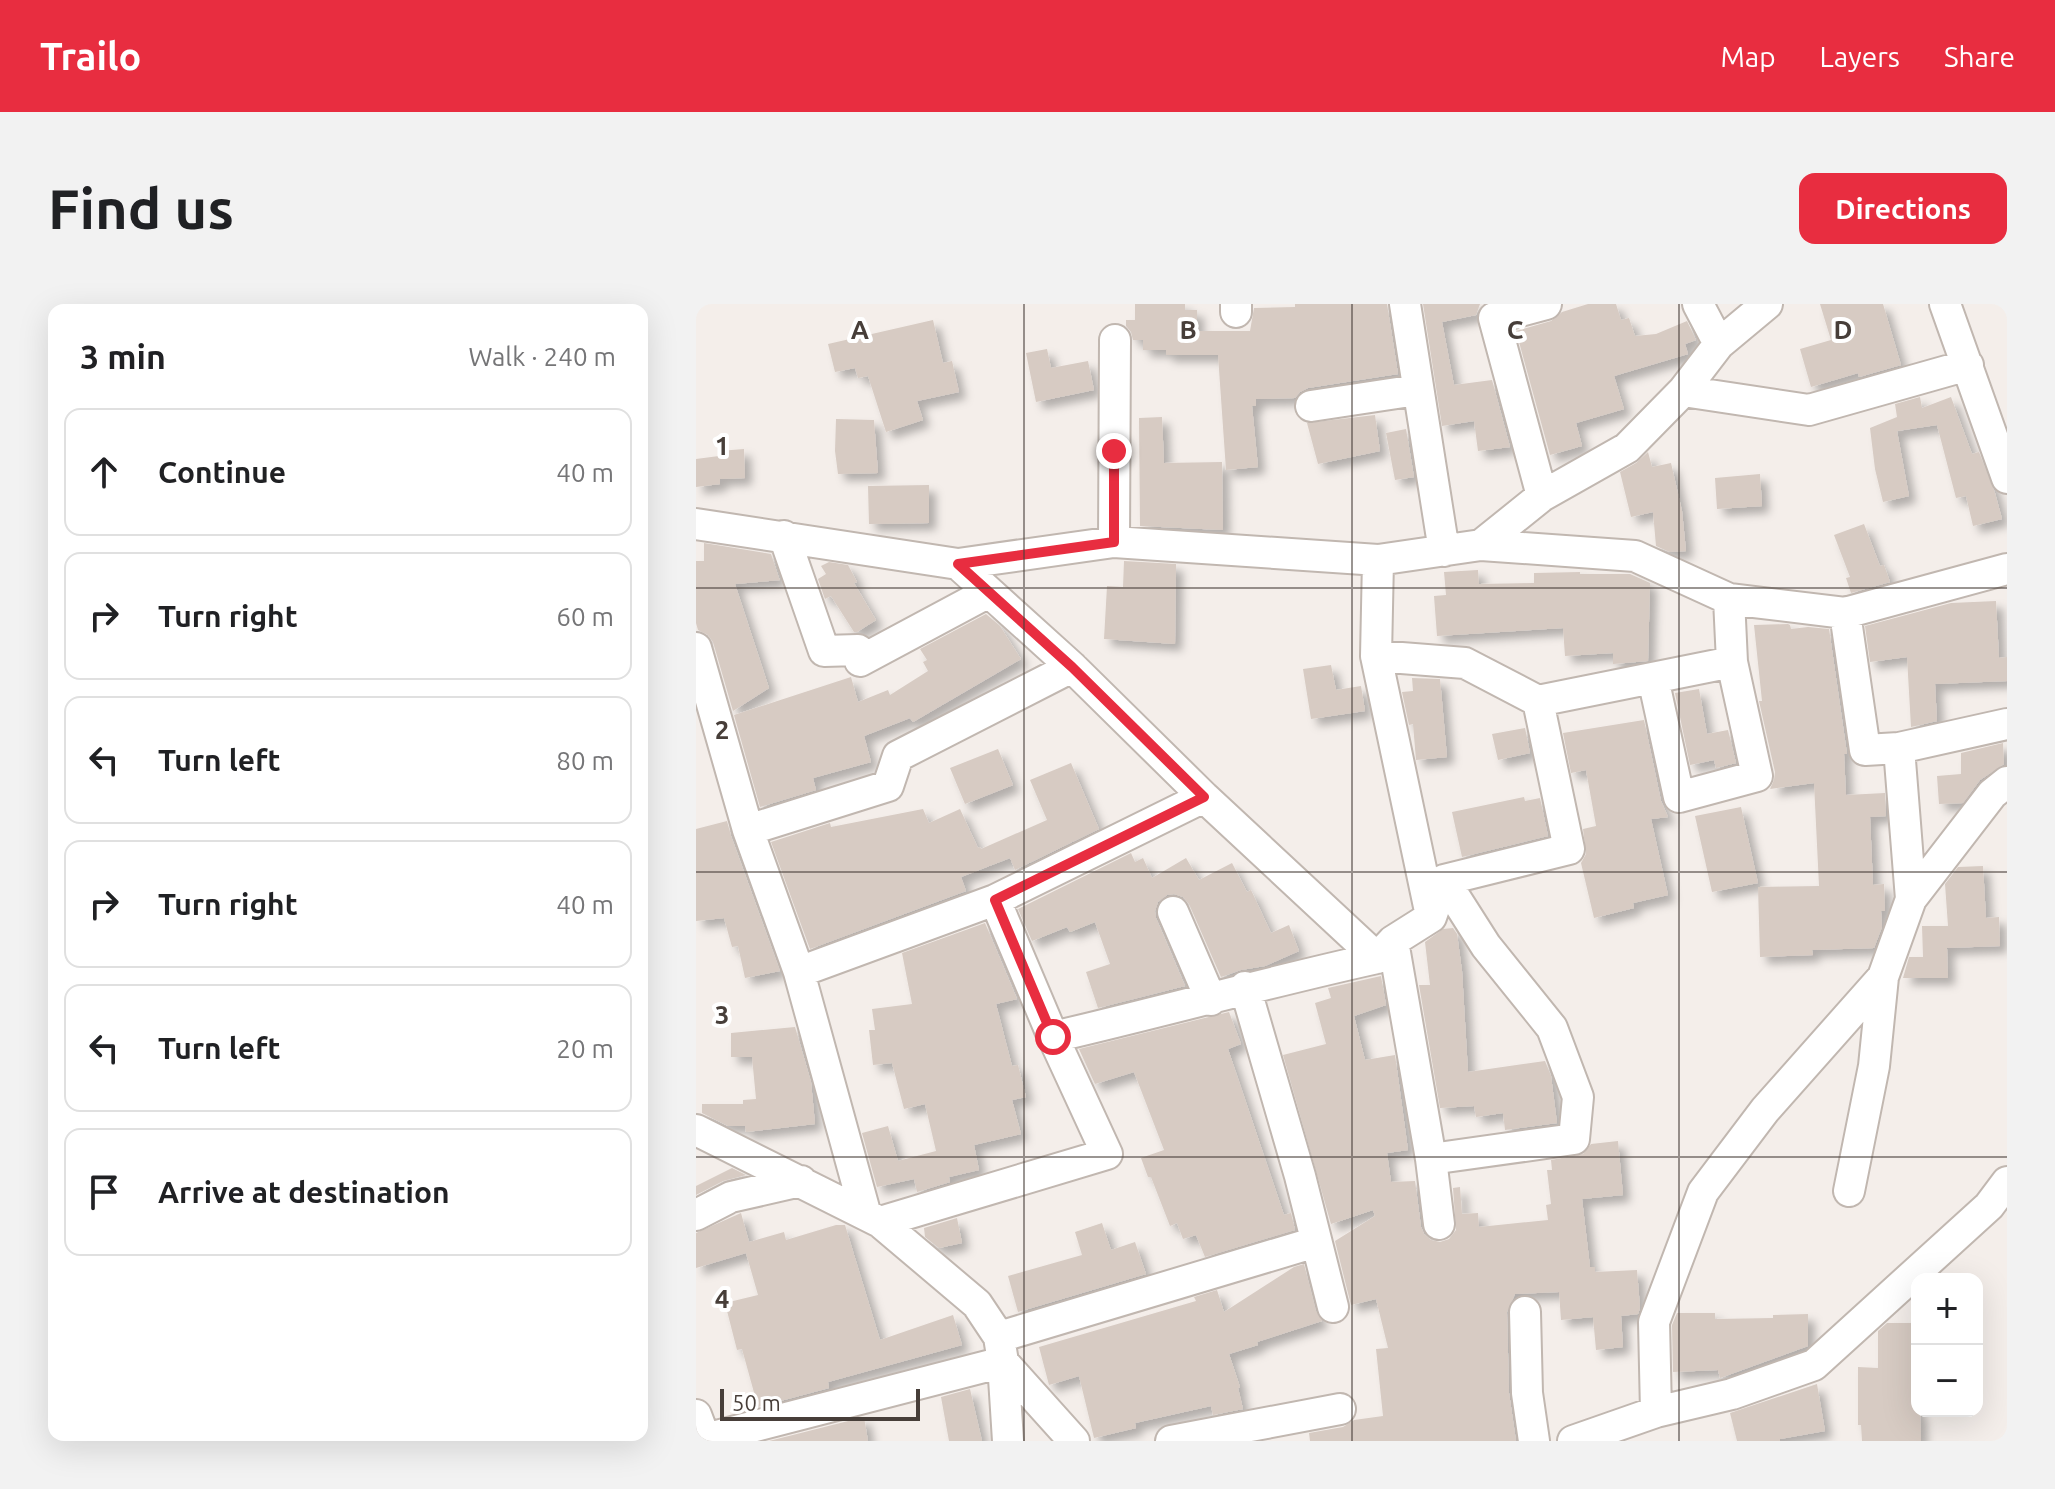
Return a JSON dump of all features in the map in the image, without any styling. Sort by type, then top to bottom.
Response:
[{"type":"street","points":[[1405,304],[1444,551]]},
{"type":"street","points":[[1542,496],[1494,318],[1546,304]]},
{"type":"street","points":[[1698,304],[1719,344]]},
{"type":"street","points":[[1481,545],[1542,496],[1627,448],[1683,391],[1719,344],[1767,304]]},
{"type":"street","points":[[1945,304],[2007,478]]},
{"type":"street","points":[[1114,542],[1115,340]]},
{"type":"street","points":[[1683,391],[1809,410],[1968,365]]},
{"type":"street","points":[[1311,406],[1417,390]]},
{"type":"street","points":[[696,524],[958,564],[1114,542],[1378,560],[1481,545],[1635,556],[1729,599],[1845,613],[2007,569]]},
{"type":"street","points":[[784,536],[824,651],[858,650],[860,661],[987,593]]},
{"type":"street","points":[[1378,560],[1376,656],[1431,917]]},
{"type":"street","points":[[958,564],[1072,667],[1204,797],[1385,949],[1431,1159],[1439,1224]]},
{"type":"street","points":[[1653,678],[1679,797],[1757,776],[1732,662],[1729,599]]},
{"type":"street","points":[[1845,613],[1865,750],[1899,748],[2007,724]]},
{"type":"street","points":[[696,648],[748,830],[799,972],[872,1217]]},
{"type":"street","points":[[1376,656],[1465,663],[1538,701],[1732,662]]},
{"type":"street","points":[[748,830],[888,786],[898,756],[1072,667]]},
{"type":"street","points":[[1444,880],[1569,849],[1538,701]]},
{"type":"street","points":[[1899,748],[1911,899]]},
{"type":"street","points":[[1849,1191],[1874,1066],[1883,977],[1911,899],[1992,794],[2007,782]]},
{"type":"street","points":[[799,972],[995,900],[1204,797]]},
{"type":"street","points":[[1053,1037],[1211,1000],[1245,987],[1385,949],[1431,917],[1444,880]]},
{"type":"street","points":[[1431,1159],[1574,1139],[1578,1097],[1552,1028],[1486,946],[1444,880]]},
{"type":"street","points":[[872,1217],[1107,1154],[995,900]]},
{"type":"street","points":[[1173,912],[1211,1000]]},
{"type":"street","points":[[1656,1412],[1654,1322],[1703,1192],[1765,1110],[1883,977]]},
{"type":"street","points":[[1245,987],[1300,1176],[1333,1307]]},
{"type":"street","points":[[696,1130],[872,1217],[977,1304],[1001,1350],[1074,1441]]},
{"type":"street","points":[[696,1215],[731,1197],[801,1181]]},
{"type":"street","points":[[1573,1441],[1656,1412],[1732,1394],[1814,1365],[1989,1206],[2007,1182]]},
{"type":"street","points":[[696,1415],[705,1439],[737,1436],[1316,1242]]},
{"type":"street","points":[[1525,1312],[1527,1393],[1534,1441]]},
{"type":"street","points":[[1001,1350],[1008,1441]]},
{"type":"street","points":[[1171,1441],[1340,1409]]},
{"type":"building","points":[[1135,304],[1185,304],[1185,310],[1197,310],[1197,331],[1250,331],[1254,308],[1295,307],[1295,304],[1387,304],[1398,374],[1308,388],[1295,398],[1256,399],[1256,406],[1252,406],[1258,467],[1226,470],[1218,355],[1166,355],[1166,350],[1143,350],[1143,340],[1133,340],[1126,326],[1126,320],[1135,320]]},
{"type":"building","points":[[1423,304],[1480,304],[1476,315],[1442,322],[1454,385],[1492,380],[1510,447],[1478,451],[1474,421],[1442,426]]},
{"type":"building","points":[[1588,304],[1616,304],[1621,320],[1629,318],[1635,336],[1656,334],[1687,321],[1696,340],[1685,344],[1688,354],[1614,376],[1624,409],[1576,423],[1582,446],[1550,455],[1516,331],[1551,321],[1562,312]]},
{"type":"building","points":[[1820,304],[1883,304],[1901,365],[1859,377],[1858,373],[1811,387],[1800,349],[1831,340]]},
{"type":"building","points":[[933,320],[943,363],[952,361],[959,392],[917,401],[923,420],[886,432],[868,376],[858,378],[855,368],[835,372],[828,344]]},
{"type":"building","points":[[1047,349],[1051,368],[1088,361],[1094,390],[1036,402],[1026,353]]},
{"type":"building","points":[[1920,397],[1922,408],[1951,397],[1972,454],[1979,452],[2002,519],[1973,526],[1966,496],[1956,498],[1937,425],[1897,431],[1909,496],[1883,502],[1870,428],[1897,417],[1895,404]]},
{"type":"building","points":[[1375,415],[1380,451],[1318,464],[1307,423]]},
{"type":"building","points":[[1162,417],[1164,463],[1222,462],[1223,530],[1140,526],[1139,418]]},
{"type":"building","points":[[836,419],[874,420],[878,473],[838,474]]},
{"type":"building","points":[[1406,429],[1414,477],[1395,480],[1386,433]]},
{"type":"building","points":[[744,449],[745,478],[720,479],[720,484],[696,487],[696,459],[719,456],[719,451]]},
{"type":"building","points":[[1648,452],[1652,467],[1671,463],[1682,511],[1686,551],[1670,552],[1656,546],[1653,512],[1631,517],[1620,472]]},
{"type":"building","points":[[1760,474],[1762,506],[1717,509],[1715,478]]},
{"type":"building","points":[[929,485],[929,523],[869,524],[868,486]]},
{"type":"building","points":[[1864,524],[1880,566],[1884,565],[1890,582],[1851,593],[1846,578],[1850,577],[1834,535]]},
{"type":"building","points":[[704,543],[771,554],[780,580],[735,584],[769,688],[733,711],[713,642],[698,630],[696,623],[696,561],[704,561]]},
{"type":"building","points":[[1124,561],[1176,564],[1175,644],[1104,639],[1107,586],[1123,587]]},
{"type":"building","points":[[829,562],[848,565],[857,582],[854,583],[876,620],[857,632],[854,632],[831,596],[825,599],[818,579],[826,574],[821,566]]},
{"type":"building","points":[[1478,570],[1479,584],[1534,583],[1534,573],[1580,572],[1630,574],[1650,583],[1648,661],[1613,664],[1613,653],[1565,656],[1563,628],[1437,636],[1434,596],[1446,595],[1444,572]]},
{"type":"building","points":[[1996,601],[1999,658],[2007,657],[2007,681],[1935,684],[1937,721],[1911,727],[1907,657],[1870,662],[1865,626],[1951,603]]},
{"type":"building","points":[[986,614],[1000,626],[1021,659],[913,722],[910,718],[864,736],[871,762],[813,778],[816,790],[760,807],[734,715],[851,677],[858,702],[888,690],[890,695],[928,671],[923,662],[927,660],[920,649]]},
{"type":"building","points":[[1788,624],[1791,629],[1829,629],[1847,754],[1844,754],[1846,795],[1885,793],[1886,816],[1870,817],[1873,885],[1884,884],[1885,911],[1881,911],[1882,927],[1874,948],[1812,950],[1813,955],[1760,957],[1758,887],[1819,886],[1814,783],[1770,789],[1775,772],[1759,701],[1762,701],[1754,625]]},
{"type":"building","points":[[1331,665],[1336,690],[1361,686],[1365,711],[1311,719],[1303,669]]},
{"type":"building","points":[[1412,678],[1440,679],[1447,757],[1416,760],[1413,724],[1409,725],[1402,692],[1413,691]]},
{"type":"building","points":[[1699,689],[1707,734],[1728,730],[1736,763],[1716,768],[1714,760],[1690,765],[1675,693]]},
{"type":"building","points":[[1644,720],[1661,801],[1668,817],[1651,819],[1668,895],[1633,903],[1634,908],[1594,918],[1581,863],[1586,854],[1583,829],[1596,826],[1586,770],[1571,773],[1563,733]]},
{"type":"building","points":[[1525,728],[1530,753],[1498,760],[1492,734]]},
{"type":"building","points":[[2003,743],[2004,764],[1980,780],[1963,803],[1939,804],[1937,776],[1961,774],[1961,753]]},
{"type":"building","points":[[998,749],[1013,785],[965,804],[950,768]]},
{"type":"building","points":[[1071,763],[1099,829],[1015,870],[1010,858],[961,877],[966,891],[810,949],[771,842],[830,823],[831,827],[923,809],[929,823],[960,809],[981,849],[1047,820],[1030,780]]},
{"type":"building","points":[[1524,797],[1525,801],[1540,798],[1548,836],[1462,857],[1452,812]]},
{"type":"building","points":[[1741,807],[1758,883],[1712,892],[1695,816]]},
{"type":"building","points":[[727,821],[780,971],[745,978],[738,946],[732,947],[724,918],[696,921],[696,829]]},
{"type":"building","points":[[1131,853],[1135,862],[1143,858],[1152,878],[1186,858],[1199,880],[1232,863],[1247,892],[1251,890],[1271,933],[1289,925],[1299,951],[1265,966],[1221,977],[1189,904],[1183,897],[1167,895],[1158,902],[1156,918],[1185,986],[1098,1008],[1086,972],[1110,964],[1095,922],[1070,932],[1067,927],[1032,941],[1018,909]]},
{"type":"building","points":[[1983,866],[1986,918],[1999,917],[2000,946],[1947,948],[1948,978],[1903,978],[1909,957],[1923,957],[1922,926],[1948,926],[1945,884],[1958,867]]},
{"type":"building","points":[[985,923],[1017,999],[996,1004],[1012,1066],[1018,1065],[1026,1097],[1012,1100],[1021,1134],[974,1145],[979,1170],[949,1177],[950,1182],[917,1192],[914,1179],[877,1187],[862,1133],[888,1126],[898,1161],[936,1151],[925,1104],[904,1109],[892,1063],[873,1065],[869,1030],[875,1030],[872,1009],[912,1004],[902,953]]},
{"type":"building","points":[[1453,928],[1457,934],[1462,971],[1468,1072],[1545,1061],[1551,1076],[1557,1123],[1505,1130],[1503,1113],[1476,1117],[1474,1106],[1440,1108],[1419,985],[1430,985],[1425,942],[1443,929]]},
{"type":"building","points":[[1381,976],[1386,1005],[1354,1016],[1365,1060],[1395,1055],[1408,1150],[1387,1153],[1391,1182],[1415,1181],[1421,1227],[1431,1240],[1440,1242],[1449,1239],[1456,1230],[1453,1188],[1460,1187],[1462,1214],[1478,1213],[1479,1227],[1548,1220],[1546,1205],[1551,1204],[1547,1170],[1552,1170],[1551,1160],[1583,1154],[1591,1144],[1618,1141],[1623,1195],[1582,1199],[1590,1267],[1595,1267],[1595,1272],[1637,1270],[1638,1314],[1621,1316],[1623,1347],[1596,1350],[1593,1317],[1561,1320],[1559,1292],[1515,1294],[1507,1312],[1509,1393],[1516,1441],[1310,1441],[1309,1433],[1343,1427],[1354,1420],[1383,1416],[1376,1349],[1388,1348],[1376,1299],[1351,1305],[1335,1241],[1375,1216],[1373,1210],[1331,1224],[1283,1055],[1326,1044],[1315,1003],[1331,998],[1328,988]]},
{"type":"building","points":[[1229,1012],[1241,1044],[1228,1049],[1284,1215],[1291,1213],[1295,1230],[1205,1257],[1196,1235],[1183,1239],[1177,1223],[1170,1226],[1151,1177],[1148,1177],[1141,1158],[1164,1150],[1134,1072],[1095,1084],[1079,1049]]},
{"type":"building","points":[[795,1027],[811,1082],[815,1124],[746,1132],[745,1126],[728,1126],[702,1113],[702,1104],[743,1104],[743,1100],[756,1099],[752,1057],[731,1057],[731,1033]]},
{"type":"building","points":[[732,1168],[746,1175],[723,1181],[696,1195],[696,1186]]},
{"type":"building","points":[[741,1213],[749,1242],[784,1232],[786,1240],[845,1225],[880,1340],[953,1315],[962,1345],[828,1382],[829,1388],[758,1407],[742,1349],[737,1350],[725,1303],[758,1295],[746,1253],[696,1268],[696,1233]]},
{"type":"building","points":[[957,1218],[962,1243],[939,1248],[925,1237],[924,1228]]},
{"type":"building","points":[[1102,1223],[1111,1250],[1135,1242],[1146,1274],[1018,1312],[1008,1276],[1082,1255],[1075,1232]]},
{"type":"building","points":[[1304,1264],[1316,1311],[1322,1321],[1229,1354],[1240,1387],[1243,1409],[1213,1415],[1211,1406],[1135,1423],[1136,1428],[1094,1438],[1079,1376],[1049,1385],[1039,1347],[1196,1301],[1194,1297],[1217,1290],[1224,1312],[1294,1267]]},
{"type":"building","points":[[1677,1313],[1715,1313],[1715,1319],[1808,1314],[1808,1346],[1720,1378],[1718,1370],[1673,1372],[1672,1325]]},
{"type":"building","points":[[1887,1323],[1911,1323],[1911,1417],[1920,1417],[1921,1441],[1862,1441],[1861,1425],[1858,1425],[1858,1367],[1878,1368],[1878,1331]]},
{"type":"building","points":[[1817,1384],[1825,1431],[1780,1441],[1737,1441],[1730,1413]]},
{"type":"building","points":[[970,1389],[982,1441],[949,1441],[941,1397]]},
{"type":"building","points":[[864,1417],[868,1441],[769,1441]]},
{"type":"route","points":[[1053,1037],[995,900],[1204,797],[1072,667],[958,564],[1114,542],[1114,451]]}]
